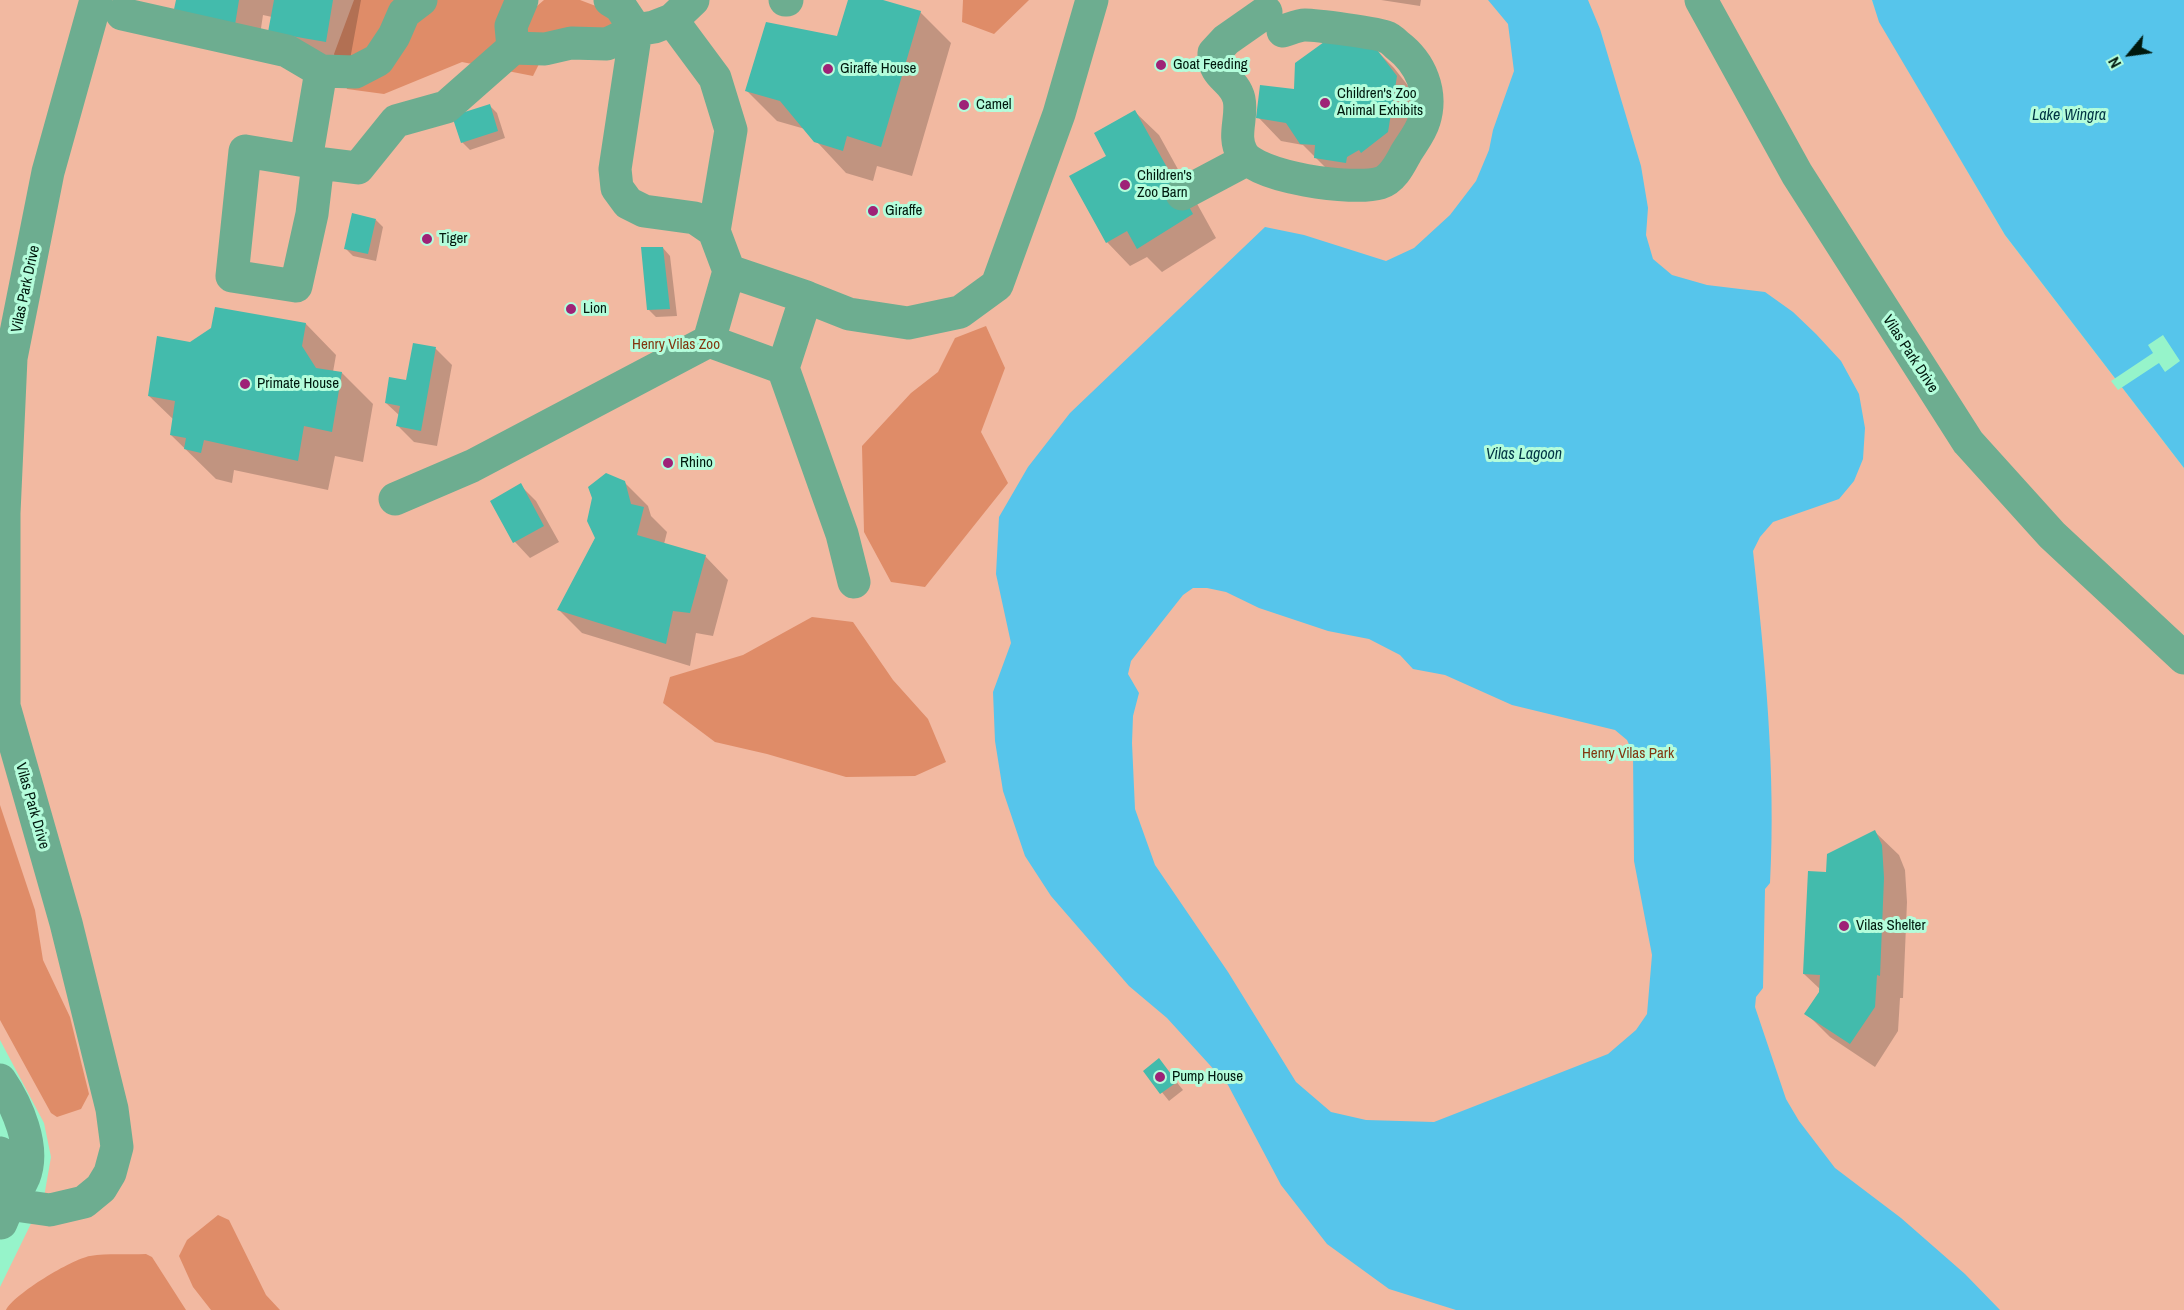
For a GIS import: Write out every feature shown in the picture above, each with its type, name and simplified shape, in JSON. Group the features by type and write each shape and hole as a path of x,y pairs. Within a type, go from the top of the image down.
{"street":[{"path":"513,48 511,26 522,0"},
{"path":"610,0 620,6 636,30 615,169 622,197 636,208 695,218 714,231"},
{"path":"729,271 849,314 908,323 960,312 997,285 1059,114 1092,0"},
{"name":"Vilas Park Drive","path":"1701,0 1797,174 1968,442 2052,535 2184,658"},
{"path":"109,7 287,51 321,71 355,72 378,60 394,36 409,4"},
{"name":"Vilas Park Drive","path":"4,1214 50,1210 84,1202 101,1188 110,1173 117,1147 112,1109 72,944 4,706 4,513 11,358 48,172 109,7"},
{"path":"321,71 312,162 358,168 396,121 446,107 513,48 545,49 571,43 607,44 636,30 654,27 682,10 715,78 731,130 714,231 729,271 709,341 472,466 395,499"},
{"path":"1279,23 1386,37 1401,48 1419,68 1428,94 1424,122 1393,175 1380,183 1336,183 1294,178 1259,169 1246,160 1240,150 1237,130 1241,112 1238,96 1217,71 1214,53 1226,40 1279,23"},
{"path":"1182,194 1246,160"},
{"path":"806,297 783,368 842,534 855,582"},
{"path":"709,341 783,368"},
{"path":"0,1080 15,1108 25,1136 27,1163 23,1179 4,1214"},
{"path":"0,1153 7,1177 4,1214"}],"green space":[{"name":"Henry Vilas Park","path":"0,0 1872,0 1880,22 2005,235 2184,468 2184,1310 0,1310 0,1287 44,1197 51,1157 44,1123 0,1040"}],"shaded area":[{"path":"354,0 527,0 537,6 544,0 580,0 622,16 626,24 542,58 533,76 462,62 384,94 347,89 334,54"},
{"path":"963,0 1029,0 994,34 962,22"},
{"path":"986,326 1005,368 981,432 1008,483 925,587 891,582 864,532 862,446 911,393 938,372 955,338"},
{"path":"812,617 853,622 893,680 928,719 946,762 915,776 846,777 767,754 715,742 663,703 670,677 743,655"},
{"path":"0,805 35,910 43,960 70,1017 89,1094 81,1109 57,1117 51,1113 0,1020"},
{"path":"218,1215 229,1220 266,1295 280,1310 211,1310 193,1287 179,1256 187,1240"},
{"path":"146,1254 152,1257 186,1310 6,1310 20,1295 70,1263 90,1256"}],"water":[{"name":"Vilas Lagoon","path":"1488,0 1588,0 1600,29 1641,166 1648,208 1646,235 1653,259 1672,275 1707,285 1765,292 1793,312 1841,361 1859,394 1865,428 1863,459 1854,481 1839,499 1773,522 1760,537 1753,551 1765,676 1772,800 1770,883 1765,889 1763,988 1756,997 1755,1007 1786,1099 1799,1121 1835,1168 1901,1218 1965,1274 2000,1310 1456,1310 1389,1289 1327,1244 1281,1185 1228,1085 1167,1018 1129,986 1051,896 1025,856 1003,791 995,741 993,692 1011,643 996,574 999,517 1028,467 1070,413 1265,227 1304,235 1386,261 1414,248 1450,215 1476,181 1489,150 1493,130 1514,71 1508,24","holes":["1193,588 1226,592 1259,608 1328,631 1369,639 1400,655 1413,669 1445,675 1512,705 1615,730 1627,740 1633,753 1634,861 1652,955 1647,1014 1636,1030 1608,1054 1434,1122 1366,1120 1331,1112 1296,1082 1228,972 1155,865 1135,809 1132,743 1133,716 1139,693 1128,674 1131,661 1183,595"]},
{"name":"Lake Wingra","path":"1872,0 2184,0 2184,468 2005,235 1879,22"}],"pier":[{"path":"2163,335 2180,361 2165,372 2159,363 2118,390 2111,381 2153,353 2148,345"}],"building":[{"path":"176,0 239,0 235,25 173,14"},
{"path":"274,0 333,0 326,42 268,32"},
{"name":"Giraffe House","path":"848,0 883,0 921,11 881,147 847,136 843,151 814,142 780,101 745,91 766,22 837,36"},
{"name":"Children's Zoo Animal Exhibits","path":"1331,37 1371,42 1397,76 1388,132 1361,153 1359,150 1347,157 1346,163 1314,158 1315,145 1300,144 1286,123 1256,118 1260,85 1294,89 1295,63"},
{"path":"490,104 498,131 461,143 452,116"},
{"name":"Children's Zoo Barn","path":"1135,110 1193,214 1137,249 1127,231 1106,243 1069,176 1106,156 1094,133"},
{"path":"352,213 376,219 368,254 344,249"},
{"path":"641,247 663,247 670,309 647,310"},
{"name":"Primate House","path":"215,307 306,323 302,346 316,368 342,372 332,432 304,426 298,461 204,440 201,453 184,449 186,438 170,435 175,401 148,396 157,336 190,342 211,328"},
{"path":"413,343 436,347 421,431 396,426 400,406 385,403 389,377 406,380"},
{"path":"606,473 625,481 631,504 644,507 637,535 706,555 690,613 673,611 666,644 557,610 595,538 587,521 592,498 588,487"},
{"path":"521,483 544,526 513,543 490,501"},
{"name":"Vilas Shelter","path":"1875,830 1882,845 1884,878 1880,976 1877,975 1875,1007 1850,1044 1804,1014 1819,992 1820,975 1803,974 1808,871 1826,872 1827,854"},
{"name":"Pump House","path":"1159,1058 1177,1082 1160,1094 1143,1071"}],"place":[{"name":"Goat Feeding","path":"1161,65"},
{"name":"Giraffe House","path":"828,69"},
{"name":"Children's Zoo Animal Exhibits","path":"1325,103"},
{"name":"Camel","path":"964,105"},
{"name":"Children's Zoo Barn","path":"1125,185"},
{"name":"Giraffe","path":"873,211"},
{"name":"Tiger","path":"427,239"},
{"name":"Lion","path":"571,309"},
{"name":"Primate House","path":"245,384"},
{"name":"Rhino","path":"668,463"},
{"name":"Vilas Shelter","path":"1844,926"},
{"name":"Pump House","path":"1160,1077"}],"park label":[{"name":"Henry Vilas Zoo","path":"676,345"}]}
